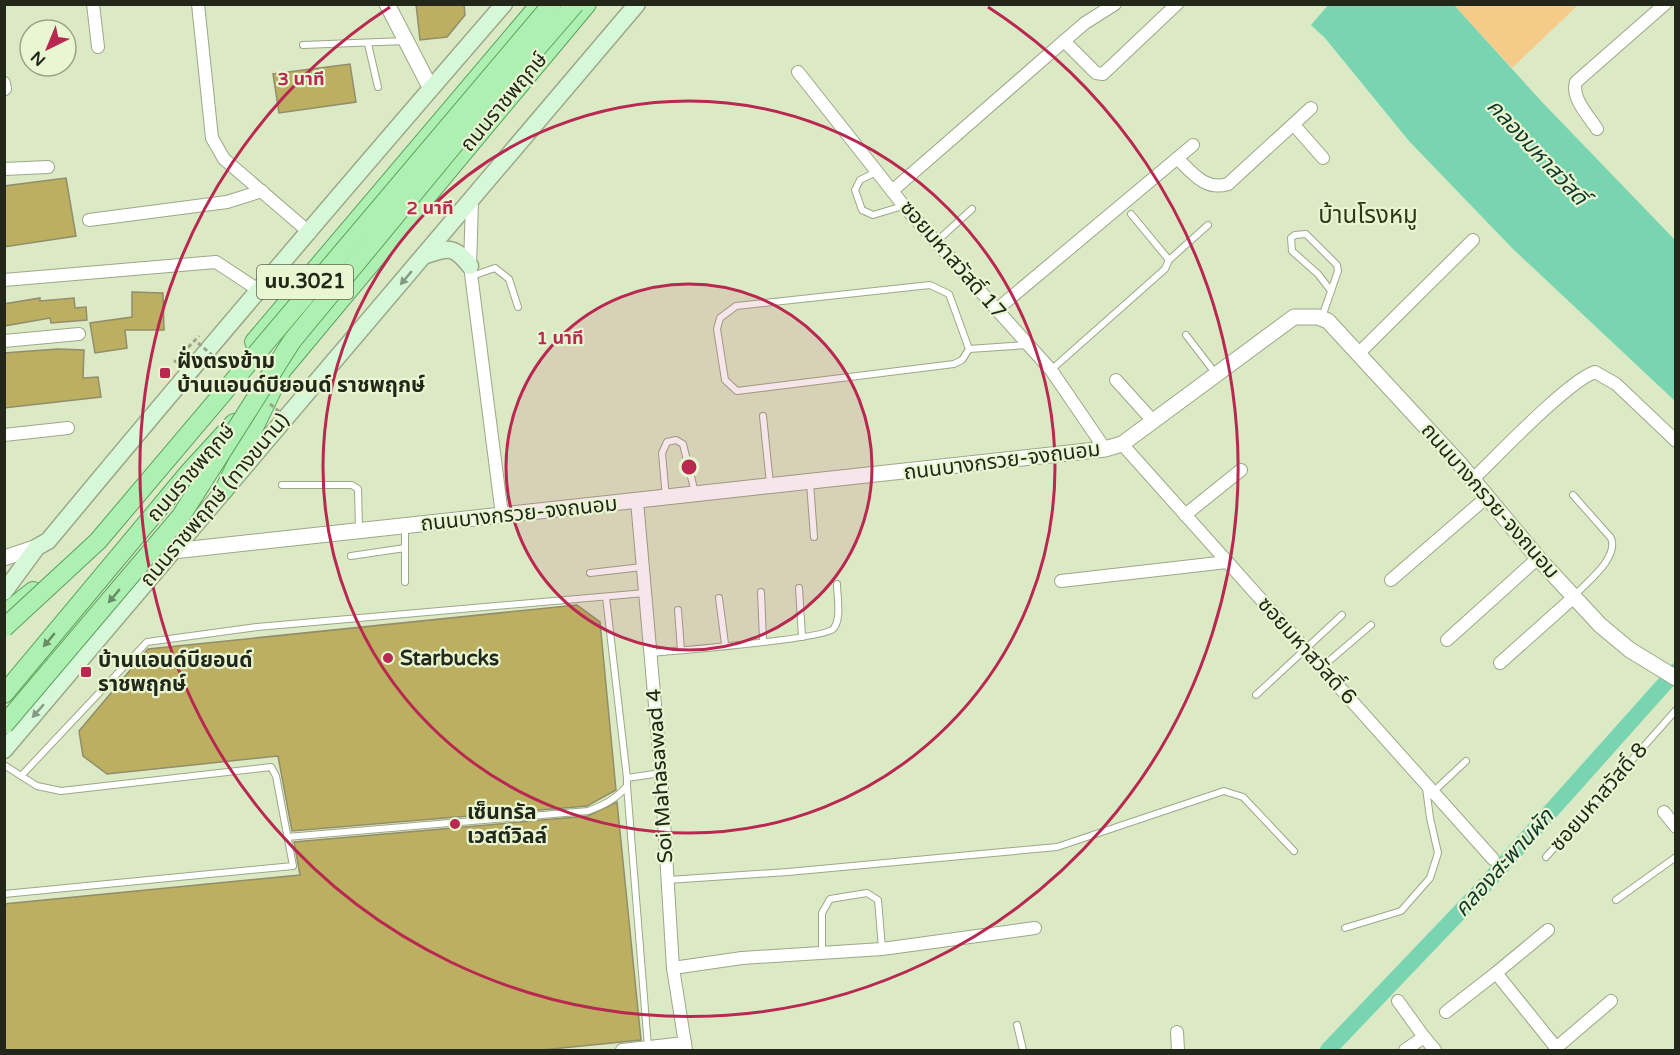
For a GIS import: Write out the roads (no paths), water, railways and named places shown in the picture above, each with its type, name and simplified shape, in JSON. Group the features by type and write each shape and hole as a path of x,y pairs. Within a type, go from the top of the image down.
{"main road":[{"path":"4,592 37,548 48,541 257,289 310,233 504,4"},
{"name":"ถนนราชพฤกษ์","path":"4,640 540,4"},
{"path":"4,628 98,542 552,4"},
{"path":"4,724 181,516 292,341 454,144 575,4"},
{"name":"ถนนราชพฤกษ์","path":"4,694 190,471 280,374 587,4"},
{"name":"ถนนราชพฤกษ์ (ทางขนาน)","path":"4,750 472,202 637,4"},
{"path":"426,255 446,248 460,253 471,271"},
{"path":"224,490 280,374"},
{"path":"4,614 71,560"}],"street":[{"path":"93,4 98,47"},
{"path":"198,4 212,138 224,159 310,233"},
{"path":"387,4 431,88"},
{"path":"892,191 1085,23 1115,4"},
{"path":"1064,41 1096,73 1103,74 1177,4"},
{"path":"1597,129 1577,98 1574,90 1576,82 1665,4"},
{"name":"ซอยมหาสวัสดิ์ 17","path":"798,72 904,206 1051,370 1105,449"},
{"path":"4,83 5,89"},
{"path":"1178,159 1208,185 1217,188 1228,184 1244,173 1311,108"},
{"path":"1294,125 1323,158"},
{"path":"996,310 1193,145"},
{"path":"4,170 48,166"},
{"path":"89,220 227,202 262,191"},
{"path":"472,202 471,271 502,514"},
{"path":"1358,354 1473,240"},
{"path":"4,280 216,262 257,289"},
{"name":"ถนนบางกรวย-จงถนอม","path":"173,551 405,527 502,514 770,488 1105,449 1122,444 1294,317 1304,315 1322,319 1358,354 1600,625 1643,659 1676,678"},
{"path":"4,341 79,334"},
{"path":"1472,480 1566,392 1586,375 1595,372 1616,384 1676,441"},
{"path":"1116,380 1153,421"},
{"path":"4,435 68,428"},
{"name":"ซอยมหาสวัสดิ์ 6","path":"1122,444 1493,859"},
{"path":"1185,514 1241,470"},
{"path":"1391,580 1487,497"},
{"name":"Soi Mahasawad 4","path":"637,501 661,773 673,968 686,1047"},
{"path":"4,558 37,548"},
{"path":"1447,640 1538,558"},
{"path":"1061,581 1227,562"},
{"path":"1500,663 1574,597"},
{"path":"1664,812 1676,827"},
{"path":"673,968 742,958 822,955 882,949 1035,928"},
{"path":"1446,1012 1548,930"},
{"path":"1497,973 1557,1049 1611,1001"},
{"path":"1398,1001 1435,1050"},
{"path":"1177,1032 1178,1050"},
{"path":"1405,1050 1424,1037"},
{"path":"622,1050 686,1047"}],"lane":[{"path":"303,45 368,44 405,40"},
{"path":"368,44 378,87"},
{"path":"877,171 856,185 855,190 862,210 873,214 904,206"},
{"path":"936,242 972,209"},
{"path":"1131,214 1169,260"},
{"path":"1051,370 1160,276 1169,260 1208,225"},
{"path":"1322,319 1338,271 1332,257 1306,234 1295,235 1290,245 1292,251 1318,274 1331,291"},
{"path":"471,271 495,268 509,279 518,307"},
{"path":"930,285 949,294 969,349 962,360 954,364 737,391 725,380 717,329 720,318 736,306 930,285"},
{"path":"1186,335 1216,375"},
{"path":"969,349 1028,345"},
{"path":"763,416 770,488"},
{"path":"666,498 662,453 667,442 676,441 683,444 687,452 695,496"},
{"path":"810,483 814,537"},
{"path":"282,485 352,485 358,489 360,498 359,532"},
{"path":"1573,495 1611,538 1614,545 1611,555 1574,597"},
{"path":"405,527 405,582"},
{"path":"351,556 405,548"},
{"path":"590,573 643,567"},
{"path":"651,653 830,632 835,627 837,584"},
{"path":"800,588 802,637"},
{"path":"761,592 763,640"},
{"path":"21,776 147,642 257,627 645,593"},
{"path":"606,597 627,778 648,1047"},
{"path":"719,598 725,644"},
{"path":"678,610 681,650"},
{"path":"1256,695 1342,615"},
{"path":"1322,667 1371,625"},
{"name":"ซอยมหาสวัสดิ์ 8","path":"1546,857 1676,710"},
{"path":"1345,928 1401,911 1430,878 1438,853 1430,818 1430,788 1466,761"},
{"path":"4,765 37,786 61,791 271,767 276,776 292,866 4,894"},
{"path":"627,778 661,773"},
{"path":"287,837 588,811 609,803 627,786"},
{"path":"668,880 788,872 1057,847 1224,791 1243,797 1294,851"},
{"path":"1616,900 1676,857"},
{"path":"822,955 822,913 826,904 830,899 867,894 878,900 882,949"},
{"path":"1017,1025 1023,1050"}],"water":[{"name":"คลองมหาสวัสดิ์","path":"1329,4 1454,5 1542,102 1675,240 1675,401 1513,249 1409,141 1325,38 1311,25"}],"waterway":[{"name":"คลองสะพานผัก","path":"1328,1050 1476,895 1676,671"}],"place":[{"name":"ฝั่งตรงข้าม บ้านแอนด์บียอนด์ ราชพฤกษ์","path":"165,373"},
{"name":"Starbucks","path":"388,658"},
{"name":"บ้านแอนด์บียอนด์ ราชพฤกษ์","path":"86,672"},
{"name":"เซ็นทรัล เวสต์วิลล์","path":"455,824"}],"district":[{"name":"บ้านโรงหมู","path":"1368,215"}]}
